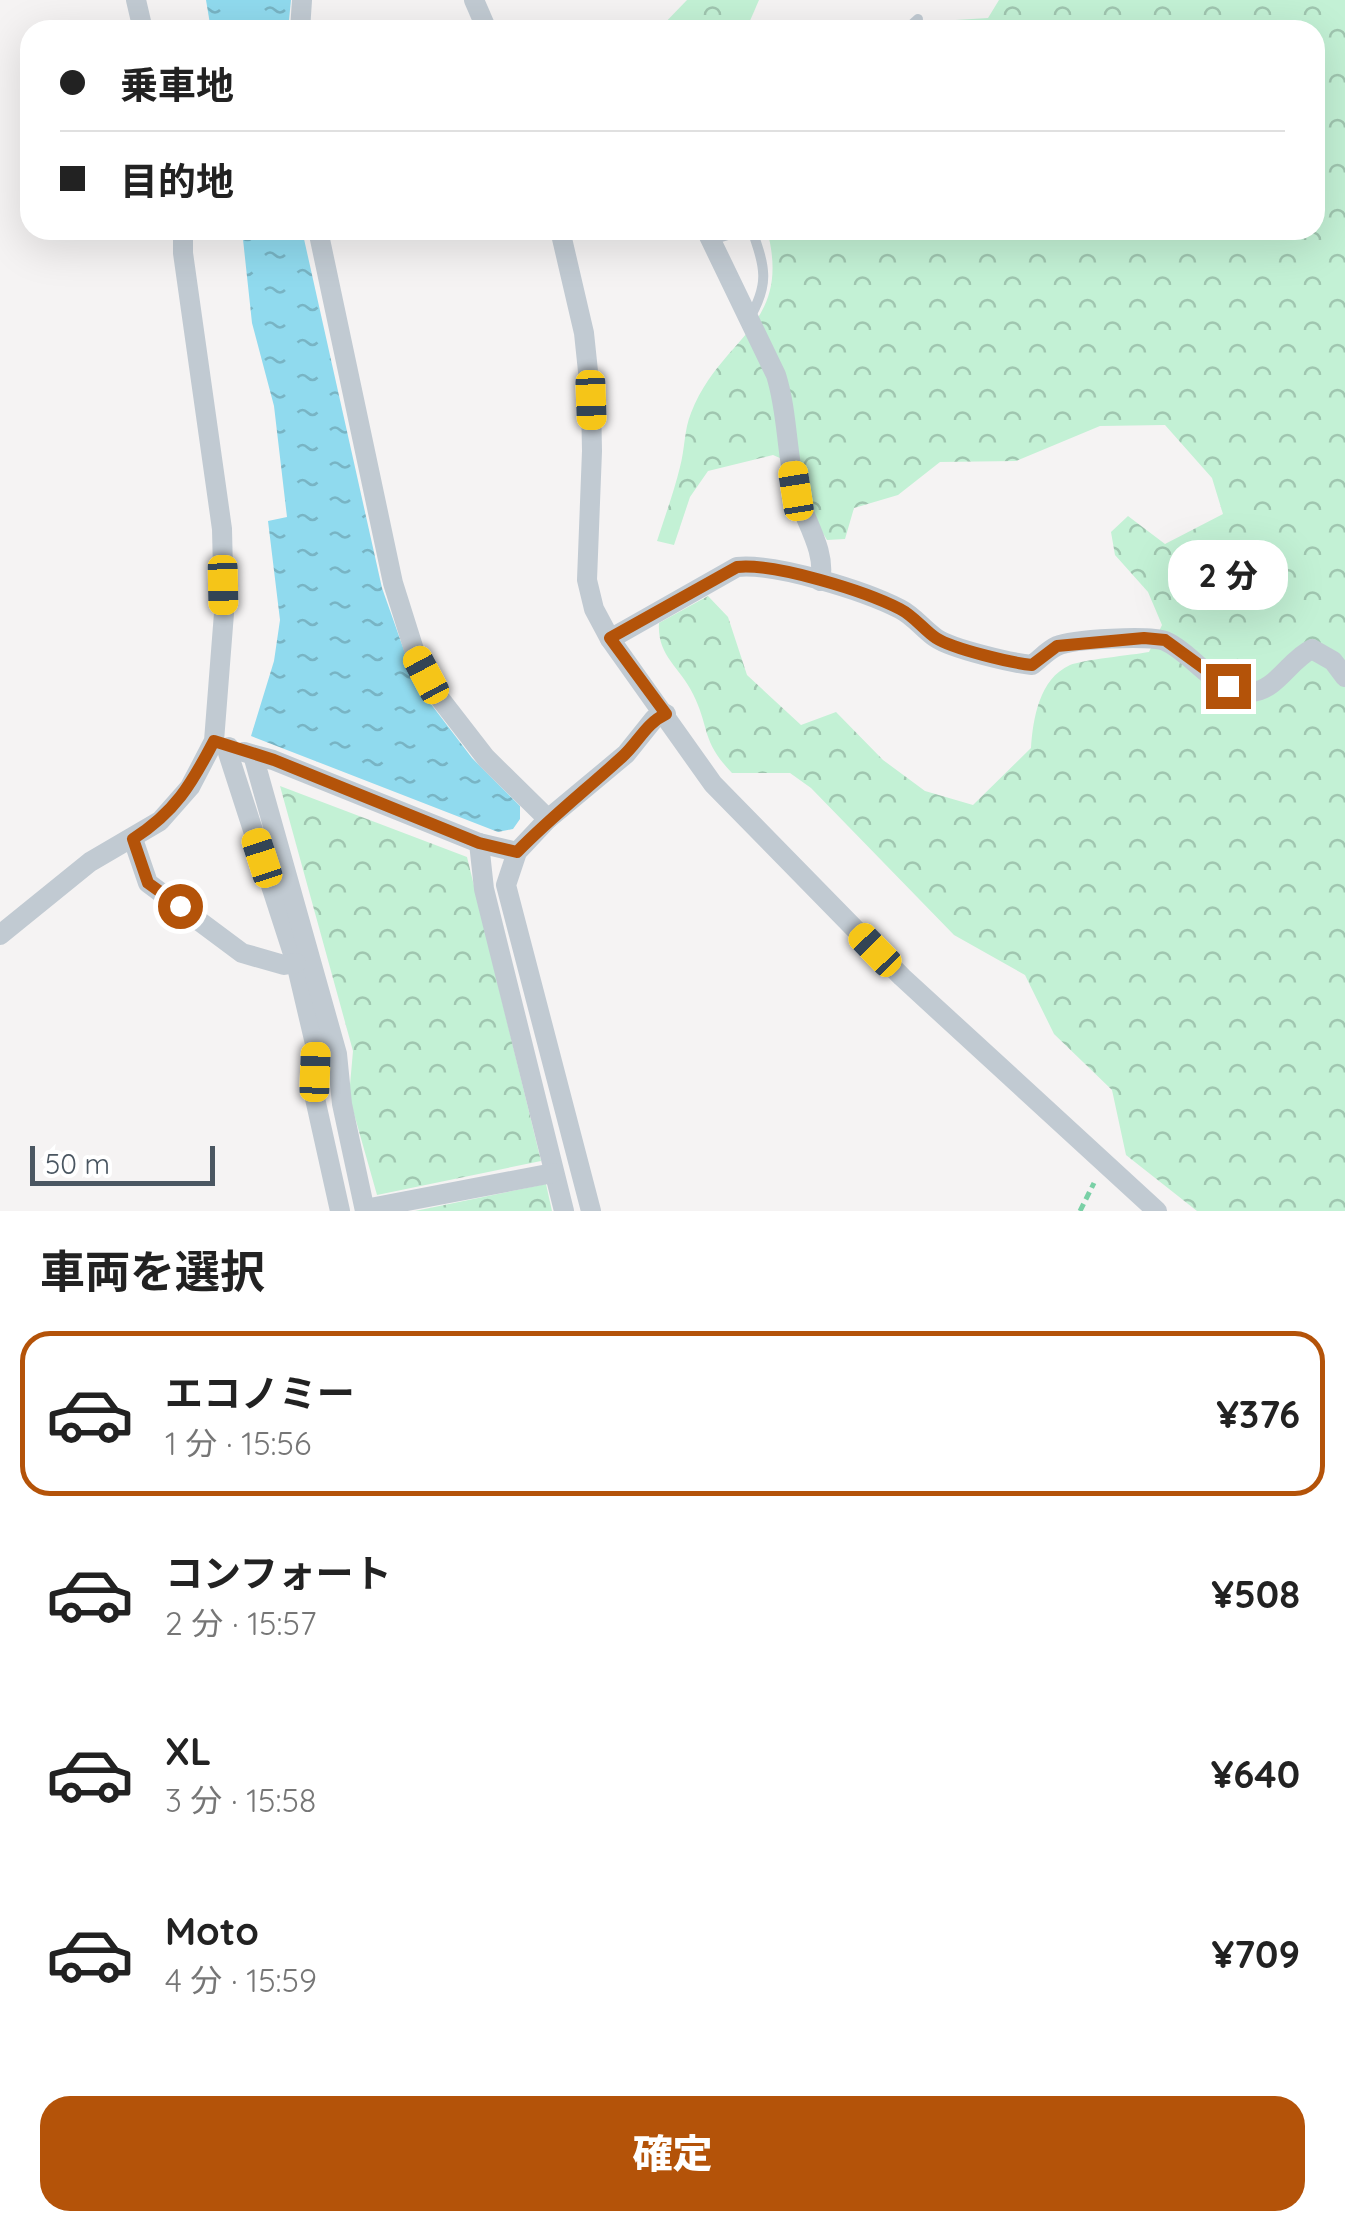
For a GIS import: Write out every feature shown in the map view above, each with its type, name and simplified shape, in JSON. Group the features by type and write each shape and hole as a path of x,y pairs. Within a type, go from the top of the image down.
{"street":[{"path":"183,240 222,528 222,744 296,963 316,1048 314,1094 340,1211"},
{"path":"320,240 394,583 415,654 438,696 474,742 548,820"},
{"path":"562,240 584,333 591,400 586,580 594,610 610,638 714,784 902,977 1157,1211"},
{"path":"711,240 783,396 796,491 819,552 820,581"},
{"path":"610,638 737,567 756,565 820,581 902,610 939,640 1015,664 1032,665 1057,646 1144,638 1165,640 1228,686 1245,693 1266,690 1296,656 1312,649 1332,661 1345,677"},
{"path":"591,1211 506,885 517,852 548,820 626,754 654,720 666,714"},
{"path":"222,744 479,843 517,852"},
{"path":"0,935 90,862 160,822 222,744"},
{"path":"254,754 338,1054 342,1104 365,1210 553,1173"},
{"path":"133,839 148,883 242,953 284,966 296,963"},
{"path":"479,843 484,889 564,1211"}],"lane":[{"path":"748,320 762,296 764,272 752,240"}],"path":[{"path":"1080,1211 1104,1162"}],"green space":[{"path":"687,0 759,0 750,20 668,20"},
{"path":"999,0 1345,0 1345,1211 1197,1211 1126,1155 1112,1090 1054,1034 1025,975 954,935 811,788 790,773 732,773 715,752 693,694 670,660 659,634 659,623 708,596 728,617 747,675 801,725 836,712 883,760 925,791 973,805 1031,748 1040,701 1060,671 1076,663 1149,652 1162,625 1148,592 1115,555 1111,532 1128,516 1165,544 1223,514 1212,478 1165,425 1100,426 1016,461 940,462 898,495 854,508 845,539 827,540 812,515 803,468 773,455 708,471 690,497 674,545 657,541 678,476 691,413 704,387 750,329 770,289 769,240 1325,240 1325,20 955,20 988,18"},
{"path":"280,786 467,857 541,1161 377,1195 349,1096 353,1051"},
{"path":"546,1184 552,1211 415,1211"}],"water":[{"path":"206,0 291,0 289,20 209,20"},
{"path":"243,240 304,240 382,588 405,653 421,691 472,758 520,806 520,819 513,829 498,832 251,736 274,661 280,620 268,521 287,517 274,406 252,323"}],"route":[{"path":"180,906 148,883 133,839 160,822 190,788 214,741 274,760 479,843 517,852 548,820 626,754 654,720 666,714 610,638 737,567 756,565 868,597 902,610 939,640 1015,664 1032,665 1057,646 1074,642 1165,640 1228,686"}]}
